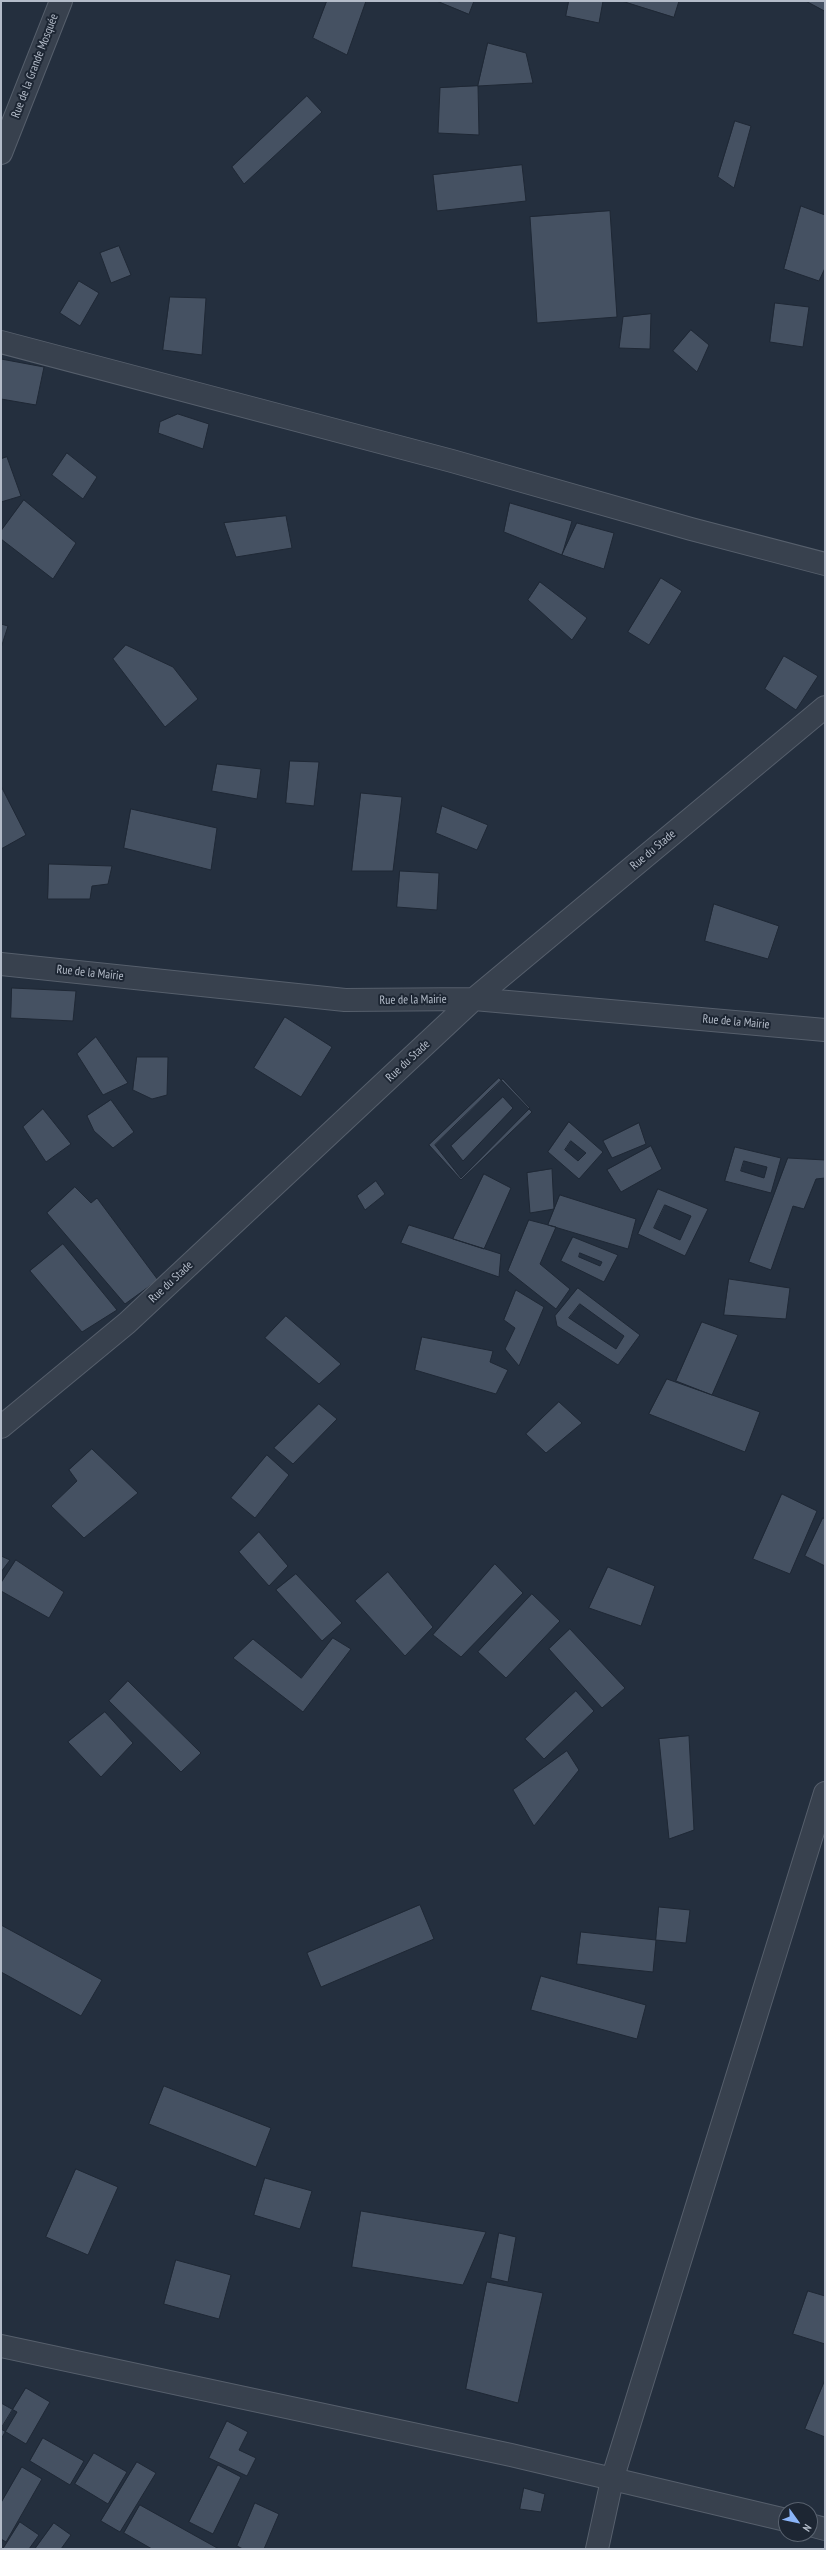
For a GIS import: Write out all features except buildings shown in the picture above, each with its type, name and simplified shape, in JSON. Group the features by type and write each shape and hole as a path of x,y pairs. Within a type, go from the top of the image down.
{"street":[{"name":"Rue de la Grande Mosquée","path":"1,154 61,1"},
{"path":"1,342 452,461 691,529 825,564"},
{"name":"Rue du Stade","path":"1,1427 128,1323 474,999 825,707"},
{"name":"Rue de la Mairie","path":"1,964 345,1000 474,999 825,1030"},
{"path":"597,2549 612,2480 825,1793"},
{"path":"1,2346 511,2454 612,2480 778,2518"}]}
